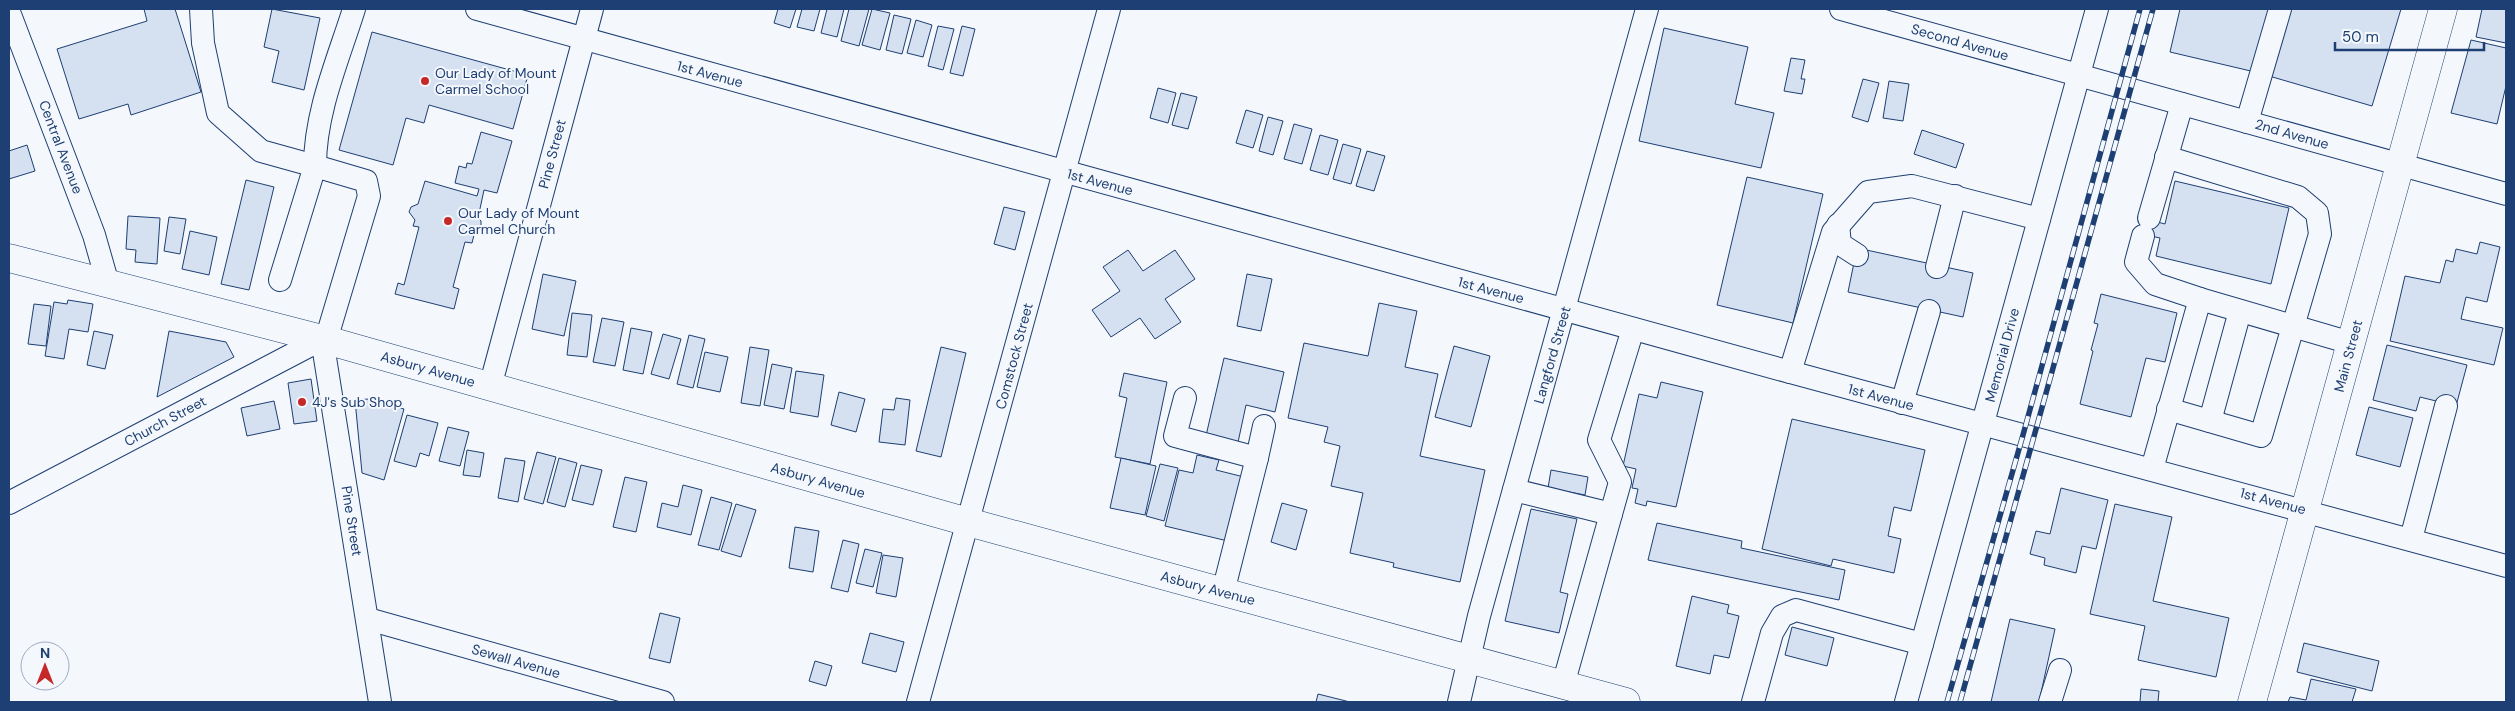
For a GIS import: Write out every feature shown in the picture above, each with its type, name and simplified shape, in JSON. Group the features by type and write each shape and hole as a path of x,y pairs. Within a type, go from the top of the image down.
{"main road":[{"name":"Main Street","path":"2252,702 2443,9"},
{"name":"Asbury Avenue","path":"9,258 324,340 968,522 1626,702"}],"street":[{"path":"201,9 203,43 218,113 261,151 366,181 369,196 324,340"},
{"path":"280,280 315,166 315,143 320,116 354,9"},
{"name":"1st Avenue","path":"477,9 1982,425 2152,468 2506,566"},
{"name":"Pine Street","path":"490,387 592,9"},
{"name":"Comstock Street","path":"918,702 1109,9"},
{"name":"Langford Street","path":"1459,702 1514,490 1647,9"},
{"name":"Second Avenue","path":"1841,9 2079,75"},
{"name":"Memorial Drive","path":"1906,702 2097,9"},
{"path":"2247,122 2280,9"},
{"name":"Central Avenue","path":"9,12 94,235 108,284"},
{"name":"2nd Avenue","path":"2079,75 2506,194"},
{"path":"2182,104 2136,262 2155,284 2351,343"},
{"path":"2166,157 2298,197 2317,213 2320,234 2261,436 2168,409"},
{"path":"1790,372 1833,232 1868,192 1912,186 2039,219"},
{"path":"1937,267 1955,196"},
{"path":"1838,225 1840,244 1857,255"},
{"path":"2152,468 2200,299"},
{"path":"1902,403 1929,311"},
{"path":"2210,421 2240,311"},
{"path":"1563,685 1620,482 1599,440 1634,329"},
{"name":"Pine Street","path":"324,340 380,702"},
{"name":"Church Street","path":"9,503 324,340"},
{"path":"1185,398 1175,436 1257,458"},
{"path":"2411,539 2446,406"},
{"path":"1223,592 1264,426"},
{"path":"1514,490 1611,514"},
{"path":"1753,702 1772,633 1782,616 1796,610 1922,644"},
{"name":"Sewall Avenue","path":"368,619 663,702"},
{"path":"2050,702 2060,670"}],"building":[{"path":"144,9 175,9 201,92 131,115 128,104 79,119 57,49 147,21"},
{"path":"272,9 320,18 304,90 272,82 279,51 264,47"},
{"path":"778,9 796,9 790,28 774,23"},
{"path":"802,9 820,9 814,31 797,27"},
{"path":"827,9 844,9 837,37 821,33"},
{"path":"849,9 869,9 859,46 841,41"},
{"path":"872,9 890,13 880,50 862,45"},
{"path":"2180,9 2271,9 2255,72 2170,52"},
{"path":"2289,9 2401,9 2372,106 2269,76"},
{"path":"2482,9 2506,9 2506,43 2476,37"},
{"path":"894,15 911,19 902,54 886,50"},
{"path":"916,20 932,25 923,57 907,53"},
{"path":"938,26 954,29 943,70 928,66"},
{"path":"962,26 975,29 963,76 950,73"},
{"path":"1664,28 1748,47 1735,104 1774,113 1761,168 1639,141"},
{"path":"372,32 528,75 513,129 429,105 424,123 406,118 393,165 339,150"},
{"path":"2471,40 2506,48 2506,86 2497,124 2451,113"},
{"path":"1791,58 1805,60 1801,79 1805,79 1802,94 1784,91"},
{"path":"1863,79 1879,83 1868,122 1852,117"},
{"path":"1889,81 1909,84 1903,121 1883,118"},
{"path":"1158,88 1176,93 1168,123 1150,118"},
{"path":"1181,93 1197,97 1188,129 1172,125"},
{"path":"1246,110 1263,115 1253,148 1236,143"},
{"path":"1268,117 1283,121 1273,155 1259,151"},
{"path":"1294,124 1312,129 1302,164 1284,159"},
{"path":"1922,130 1964,144 1956,168 1914,154"},
{"name":"Our Lady of Mount Carmel Church","path":"481,132 512,141 497,193 484,190 478,218 481,221 481,231 474,235 472,243 465,242 453,287 459,289 454,309 395,294 398,283 404,285 419,227 413,226 415,220 409,212 411,207 418,204 425,181 477,196 479,189 455,183 459,166 466,168 467,163 472,164"},
{"path":"1320,135 1338,140 1328,175 1310,170"},
{"path":"1343,144 1361,149 1351,184 1333,179"},
{"path":"27,145 35,171 9,179 9,151"},
{"path":"1367,151 1385,156 1374,191 1356,186"},
{"path":"1747,177 1823,194 1793,323 1717,305"},
{"path":"246,180 274,187 249,290 221,284"},
{"path":"2175,181 2289,208 2271,284 2156,256 2160,238 2142,234 2146,219 2165,224"},
{"path":"1004,207 1025,212 1015,250 994,244"},
{"path":"128,216 160,218 157,264 135,262 136,250 126,249"},
{"path":"169,217 186,219 180,254 164,251"},
{"path":"190,231 217,237 209,275 182,269"},
{"path":"2480,242 2500,247 2487,302 2466,297 2461,319 2503,328 2494,365 2390,341 2405,276 2440,283 2446,260 2453,262 2456,249 2477,254"},
{"path":"1857,248 1973,273 1963,317 1848,292"},
{"path":"1128,250 1143,271 1175,250 1195,279 1165,299 1181,322 1155,339 1140,318 1111,337 1092,310 1120,291 1103,267"},
{"path":"543,274 576,281 564,336 532,329"},
{"path":"1247,274 1272,279 1261,331 1237,326"},
{"path":"2101,294 2177,313 2165,362 2146,358 2131,417 2080,404 2093,351 2091,350 2098,324 2094,323"},
{"path":"68,300 93,304 88,332 69,329 64,359 45,356 54,302 67,304"},
{"path":"1379,303 1417,311 1405,367 1438,374 1420,456 1485,470 1460,582 1393,567 1394,563 1350,553 1363,493 1331,486 1340,446 1324,442 1328,427 1288,418 1304,343 1368,356"},
{"path":"34,304 51,306 46,346 28,344"},
{"path":"572,313 592,315 587,357 567,355"},
{"path":"602,318 624,322 615,366 593,362"},
{"path":"631,328 652,332 643,374 623,370"},
{"path":"94,331 113,335 105,369 87,365"},
{"path":"169,331 226,342 234,357 157,397"},
{"path":"663,334 681,339 669,379 651,374"},
{"path":"689,335 705,339 693,388 677,384"},
{"path":"2387,345 2467,365 2456,406 2420,397 2416,411 2373,400"},
{"path":"1454,346 1490,356 1471,427 1435,417"},
{"path":"750,347 769,350 760,406 741,403"},
{"path":"941,347 966,353 941,457 916,451"},
{"path":"705,352 728,357 720,392 697,387"},
{"path":"1224,358 1284,372 1275,412 1246,405 1237,447 1205,440"},
{"path":"772,364 792,368 784,409 764,405"},
{"path":"796,371 824,375 818,417 790,412"},
{"path":"1124,373 1167,382 1150,464 1115,457 1127,398 1119,396"},
{"path":"311,379 317,421 294,424 288,383"},
{"path":"1661,382 1703,392 1676,507 1647,501 1646,506 1635,503 1638,489 1632,488 1636,469 1623,466 1639,394 1657,398"},
{"path":"839,392 865,399 856,432 831,425"},
{"path":"896,398 910,400 905,445 879,442 883,409 894,410"},
{"path":"369,399 404,409 384,480 362,473 355,400"},
{"path":"274,401 280,429 247,436 241,408"},
{"path":"2369,407 2413,418 2400,467 2356,455"},
{"path":"407,415 438,423 429,456 420,453 416,467 394,461"},
{"path":"1792,419 1925,450 1911,511 1894,507 1888,536 1901,539 1894,573 1833,559 1831,566 1762,549"},
{"path":"448,427 469,432 460,466 439,461"},
{"path":"467,450 484,453 480,477 463,475"},
{"path":"537,452 556,457 543,504 524,499"},
{"path":"1197,455 1219,460 1216,470 1248,478 1232,542 1165,526 1179,470 1193,473"},
{"path":"505,458 525,461 518,502 498,498"},
{"path":"559,458 577,463 565,507 547,502"},
{"path":"1121,458 1156,466 1145,515 1110,508"},
{"path":"1160,464 1178,468 1164,521 1146,516"},
{"path":"581,465 602,470 593,505 572,500"},
{"path":"1551,470 1588,477 1585,495 1548,488"},
{"path":"625,477 647,482 636,532 613,527"},
{"path":"683,485 702,490 691,535 657,527 662,503 678,507"},
{"path":"2061,488 2108,500 2096,549 2082,546 2076,573 2044,565 2045,558 2030,554 2036,531 2050,534"},
{"path":"711,497 732,503 719,550 698,545"},
{"path":"1282,503 1307,510 1296,550 1271,542"},
{"path":"736,504 756,510 741,557 721,551"},
{"path":"2115,504 2172,517 2153,601 2229,618 2216,677 2138,660 2145,626 2090,614"},
{"path":"1531,509 1577,519 1560,592 1568,594 1559,633 1505,621"},
{"path":"1657,523 1742,541 1741,548 1845,570 1839,600 1648,560"},
{"path":"795,527 819,531 813,572 789,568"},
{"path":"843,540 859,544 848,592 831,588"},
{"path":"865,549 882,553 873,587 856,583"},
{"path":"883,555 903,558 896,597 876,593"},
{"path":"1692,596 1729,605 1727,613 1739,616 1729,658 1714,655 1710,674 1676,666"},
{"path":"660,613 680,618 670,663 649,658"},
{"path":"2010,619 2055,629 2039,702 1991,702"},
{"path":"1792,627 1834,638 1827,666 1785,655"},
{"path":"870,633 904,642 896,672 862,663"},
{"path":"2304,643 2379,661 2372,691 2297,672"},
{"path":"815,661 832,666 826,686 809,681"},
{"path":"2311,679 2356,689 2352,702 2288,702 2290,697 2306,700"},
{"path":"2141,689 2159,691 2158,702 2140,702"},
{"path":"1318,694 1350,702 1316,702"}],"railway":[{"path":"1947,702 2023,435 2140,9"},
{"path":"1960,702 2153,9"}],"place":[{"name":"Our Lady of Mount Carmel School","path":"425,81"},
{"name":"Our Lady of Mount Carmel Church","path":"448,221"},
{"name":"4J's Sub Shop","path":"302,402"}]}
